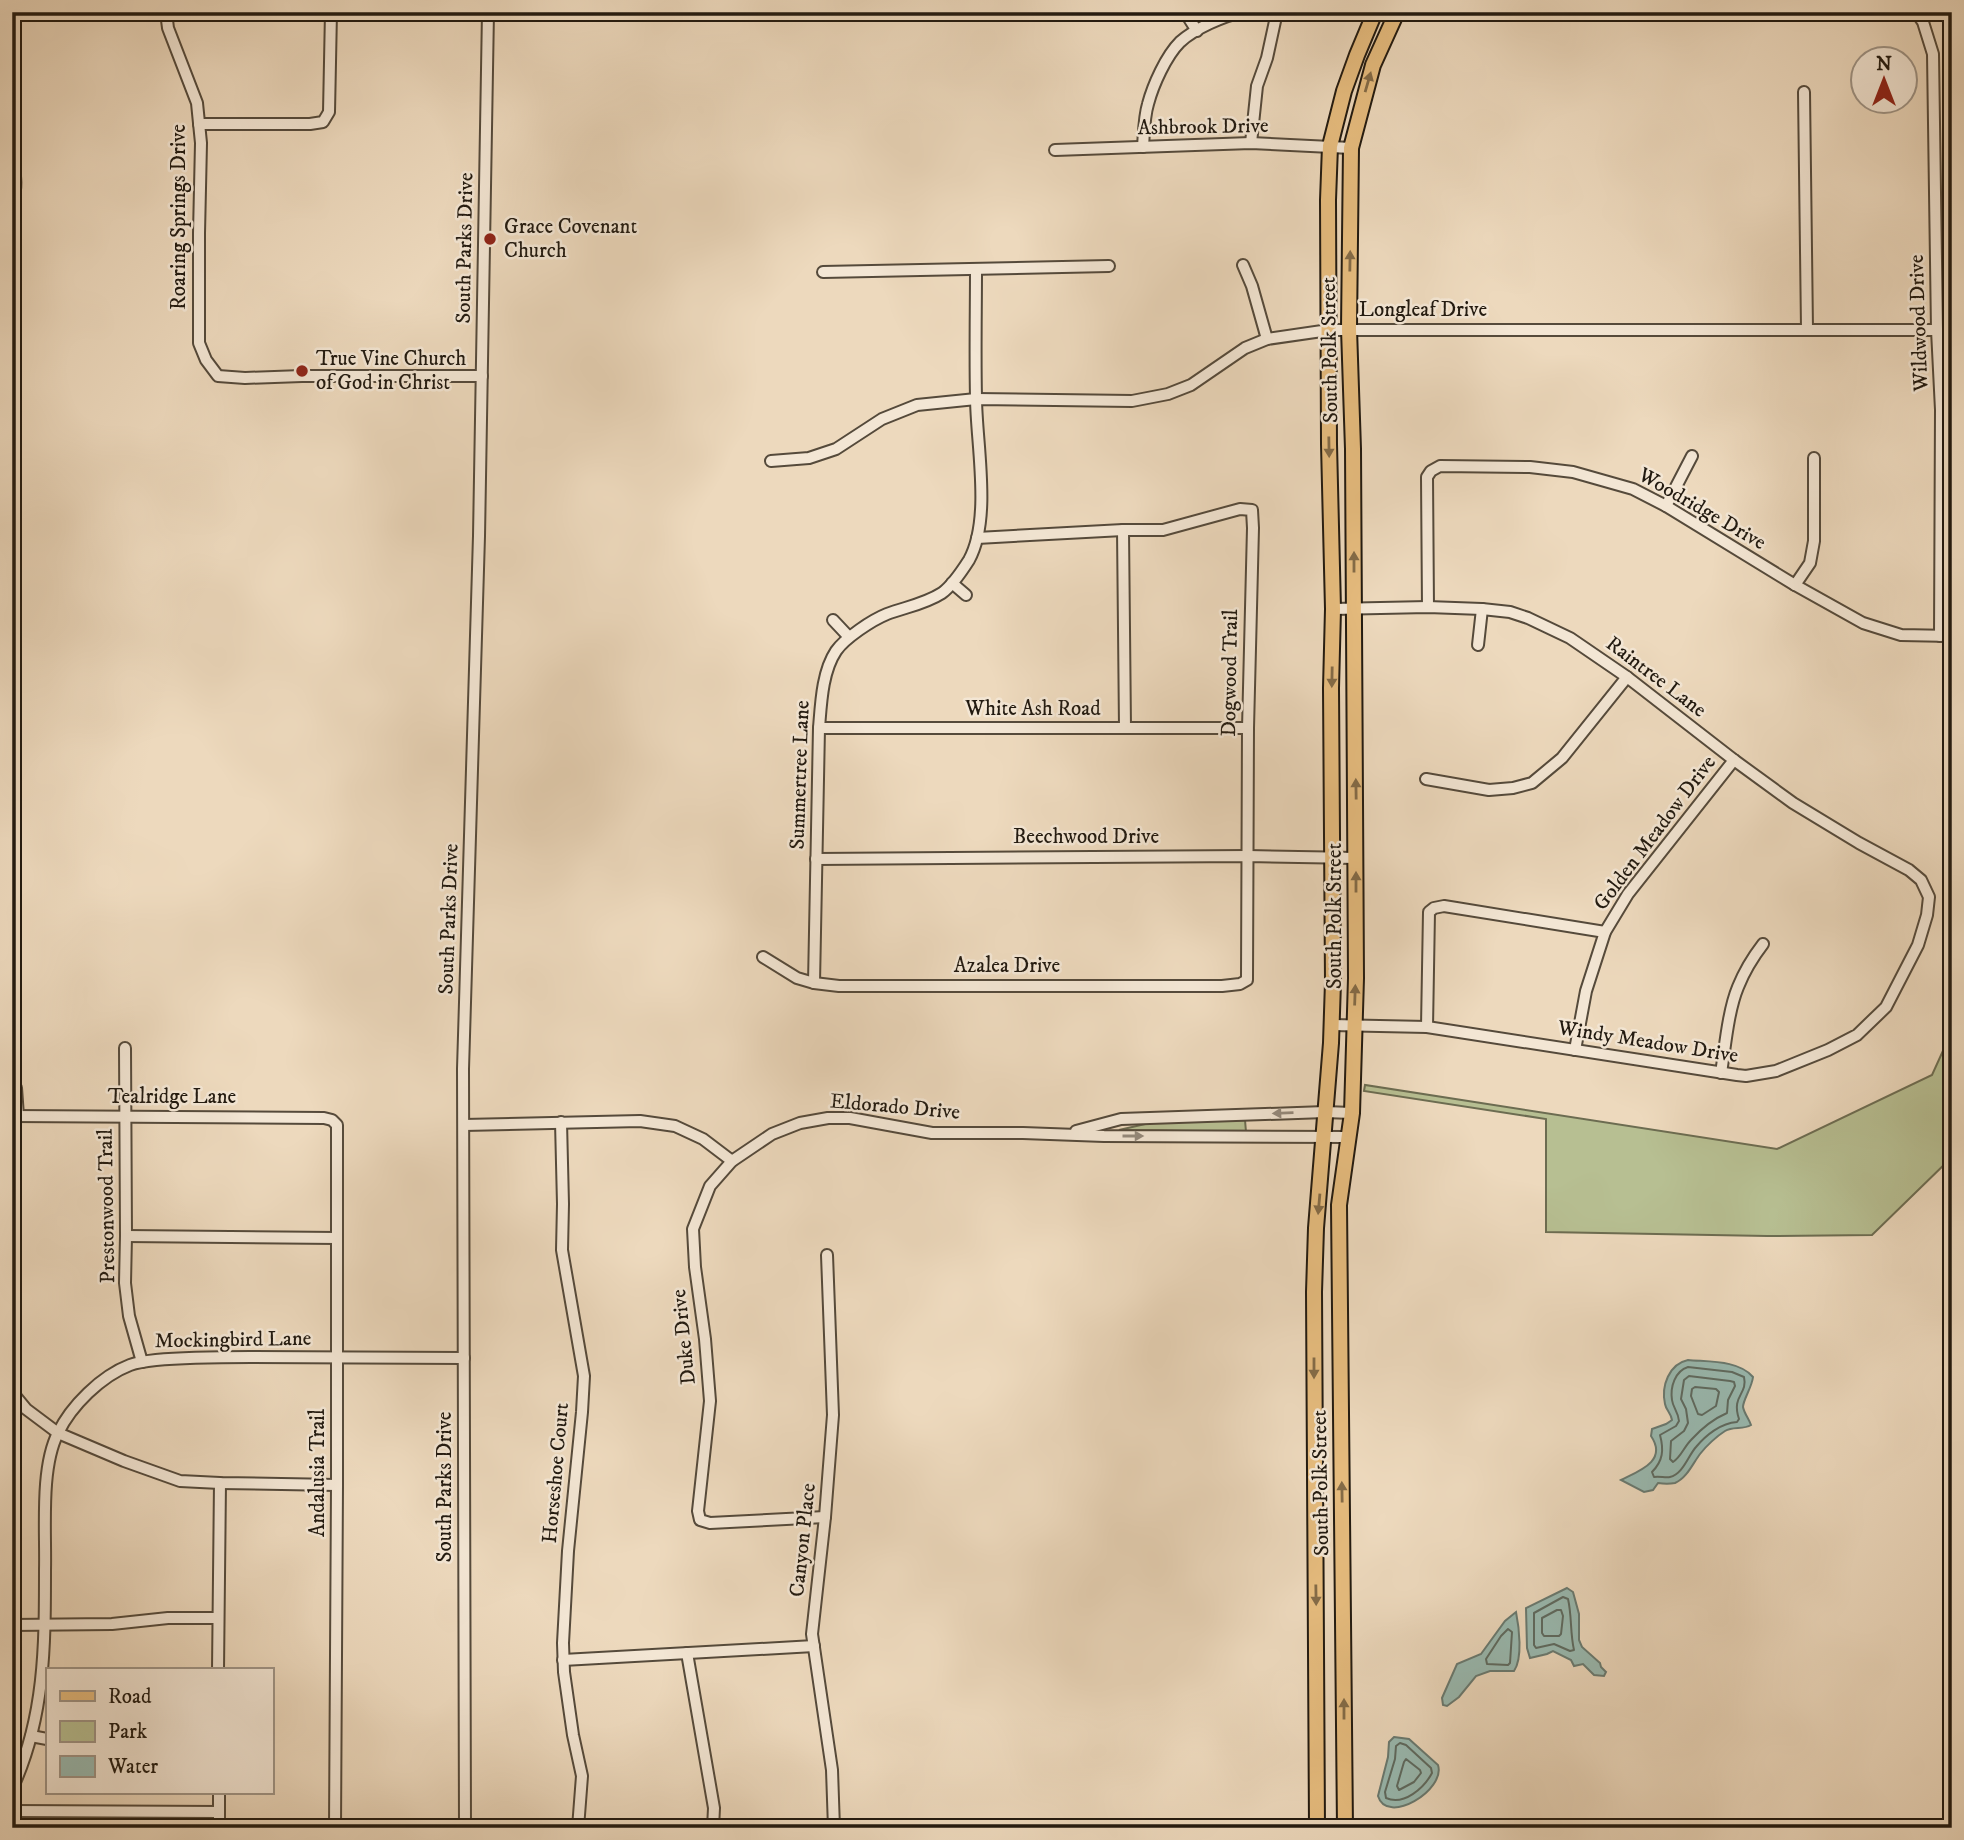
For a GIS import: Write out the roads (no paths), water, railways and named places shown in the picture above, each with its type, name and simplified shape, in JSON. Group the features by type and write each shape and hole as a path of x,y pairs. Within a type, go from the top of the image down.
{"main road":[{"name":"South Polk Street","path":"1317,1828 1314,1292 1316,1228 1334,982 1328,200 1330,146 1344,91 1375,12"},
{"name":"South Polk Street","path":"1345,1828 1339,1205 1352,1113 1356,858 1353,449 1349,329 1351,148 1373,65 1397,12"}],"street":[{"name":"Roaring Springs Drive","path":"166,12 168,28 197,103 201,144 200,343 205,360 218,376 482,376"},
{"path":"199,124 323,122 329,112 331,12"},
{"name":"South Parks Drive","path":"465,1828 463,1069 478,583 488,12"},
{"path":"1185,12 1197,31"},
{"path":"1143,147 1147,105 1160,72 1180,43 1230,14 1243,12"},
{"path":"1251,143 1257,86 1267,58 1277,12"},
{"name":"Wildwood Drive","path":"1916,12 1923,22 1933,54 1937,330 1946,636"},
{"path":"1804,92 1807,329"},
{"name":"Ashbrook Drive","path":"1055,150 1251,143 1351,148"},
{"path":"12,164 15,170 15,194 12,200"},
{"path":"1243,265 1267,339"},
{"path":"823,272 1110,266"},
{"name":"Summertree Lane","path":"814,982 819,728 822,690 835,653 845,640 885,614 916,606 942,592 970,559 977,538 981,471 976,400 976,269"},
{"name":"Longleaf Drive","path":"771,461 808,458 836,449 882,419 917,405 976,400 1132,401 1168,394 1191,384 1245,348 1267,339 1329,330 1937,330"},
{"path":"1666,506 1692,456"},
{"path":"1795,585 1810,563 1814,541 1814,458"},
{"name":"Woodridge Drive","path":"1428,607 1427,477 1431,471 1440,466 1530,467 1573,472 1633,489 1863,622 1900,635 1946,636"},
{"name":"Dogwood Trail","path":"1123,530 1163,530 1240,509 1252,510 1247,971"},
{"path":"977,538 1123,530 1125,728"},
{"path":"952,583 966,595"},
{"name":"Raintree Lane","path":"1333,609 1482,609 1510,612 1528,618 1570,638 1627,677 1793,803 1859,844 1909,870 1921,880"},
{"path":"1478,645 1482,609"},
{"path":"833,620 849,637"},
{"path":"1426,779 1489,790 1532,783 1562,758 1627,677"},
{"name":"White Ash Road","path":"819,728 1248,728"},
{"name":"Golden Meadow Drive","path":"1574,1050 1586,991 1605,932 1628,894 1734,760"},
{"name":"Beechwood Drive","path":"816,859 1248,856 1356,858"},
{"name":"Windy Meadow Drive","path":"1332,1025 1427,1027 1746,1076 1776,1071 1857,1035 1886,1007 1918,945 1927,915 1929,897 1921,880"},
{"path":"1427,1027 1429,912 1434,908 1444,906 1605,932"},
{"path":"1721,1073 1737,989 1763,944"},
{"name":"Azalea Drive","path":"763,957 797,978 839,986 1222,986 1240,984 1247,980 1247,971"},
{"name":"Prestonwood Trail","path":"125,1048 125,1283 129,1316 142,1362"},
{"path":"15,1116 16,1088"},
{"name":"Eldorado Drive","path":"1065,1135 1121,1119 1352,1113"},
{"path":"1255,1114 1255,1136"},
{"name":"Tealridge Lane","path":"15,1116 332,1120"},
{"name":"Eldorado Drive","path":"732,1161 772,1134 800,1123 828,1118 850,1118 932,1133 1348,1137"},
{"name":"Andalusia Trail","path":"332,1120 338,1130 335,1828"},
{"path":"464,1125 640,1121 675,1126 703,1139 732,1161"},
{"name":"Horseshoe Court","path":"561,1122 562,1250 584,1376 568,1551 564,1660 573,1735 583,1776 578,1828"},
{"name":"Duke Drive","path":"732,1161 710,1186 694,1229 695,1267 710,1401 698,1511 700,1520 710,1523 825,1517"},
{"path":"126,1236 337,1238"},
{"name":"Canyon Place","path":"827,1255 833,1415 812,1634 832,1770 834,1828"},
{"name":"Mockingbird Lane","path":"12,1788 19,1775 31,1736 42,1684 46,1486 51,1455 58,1433 80,1401 101,1380 131,1364 218,1357 464,1358"},
{"path":"12,1392 26,1409 58,1433 124,1461 180,1480 337,1485"},
{"path":"218,1668 220,1483"},
{"path":"12,1625 112,1624 168,1618 218,1618"},
{"path":"564,1660 814,1646"},
{"path":"687,1653 714,1808 713,1828"},
{"path":"31,1736 46,1739"},
{"path":"219,1794 219,1828"},
{"path":"12,1811 219,1812"}],"water":[{"path":"1688,1360 1740,1367 1753,1377 1743,1407 1751,1425 1728,1430 1719,1436 1702,1451 1679,1481 1671,1484 1658,1483 1653,1490 1644,1492 1621,1480 1643,1469 1654,1459 1656,1452 1651,1436 1652,1429 1672,1420 1664,1397 1668,1377 1676,1366"},
{"path":"1567,1588 1573,1592 1579,1614 1579,1640 1582,1647 1600,1663 1606,1672 1604,1676 1594,1675 1583,1664 1574,1666 1571,1660 1553,1651 1530,1658 1527,1648 1526,1608"},
{"path":"1516,1612 1519,1651 1514,1671 1490,1671 1476,1676 1459,1697 1447,1706 1443,1705 1442,1698 1457,1664 1481,1654 1505,1621"},
{"path":"1394,1737 1409,1739 1438,1765 1438,1775 1425,1794 1403,1806 1392,1807 1383,1804 1378,1796 1389,1742"}],"place":[{"name":"Grace Covenant Church","path":"490,239"},
{"name":"True Vine Church of God in Christ","path":"302,371"}]}
